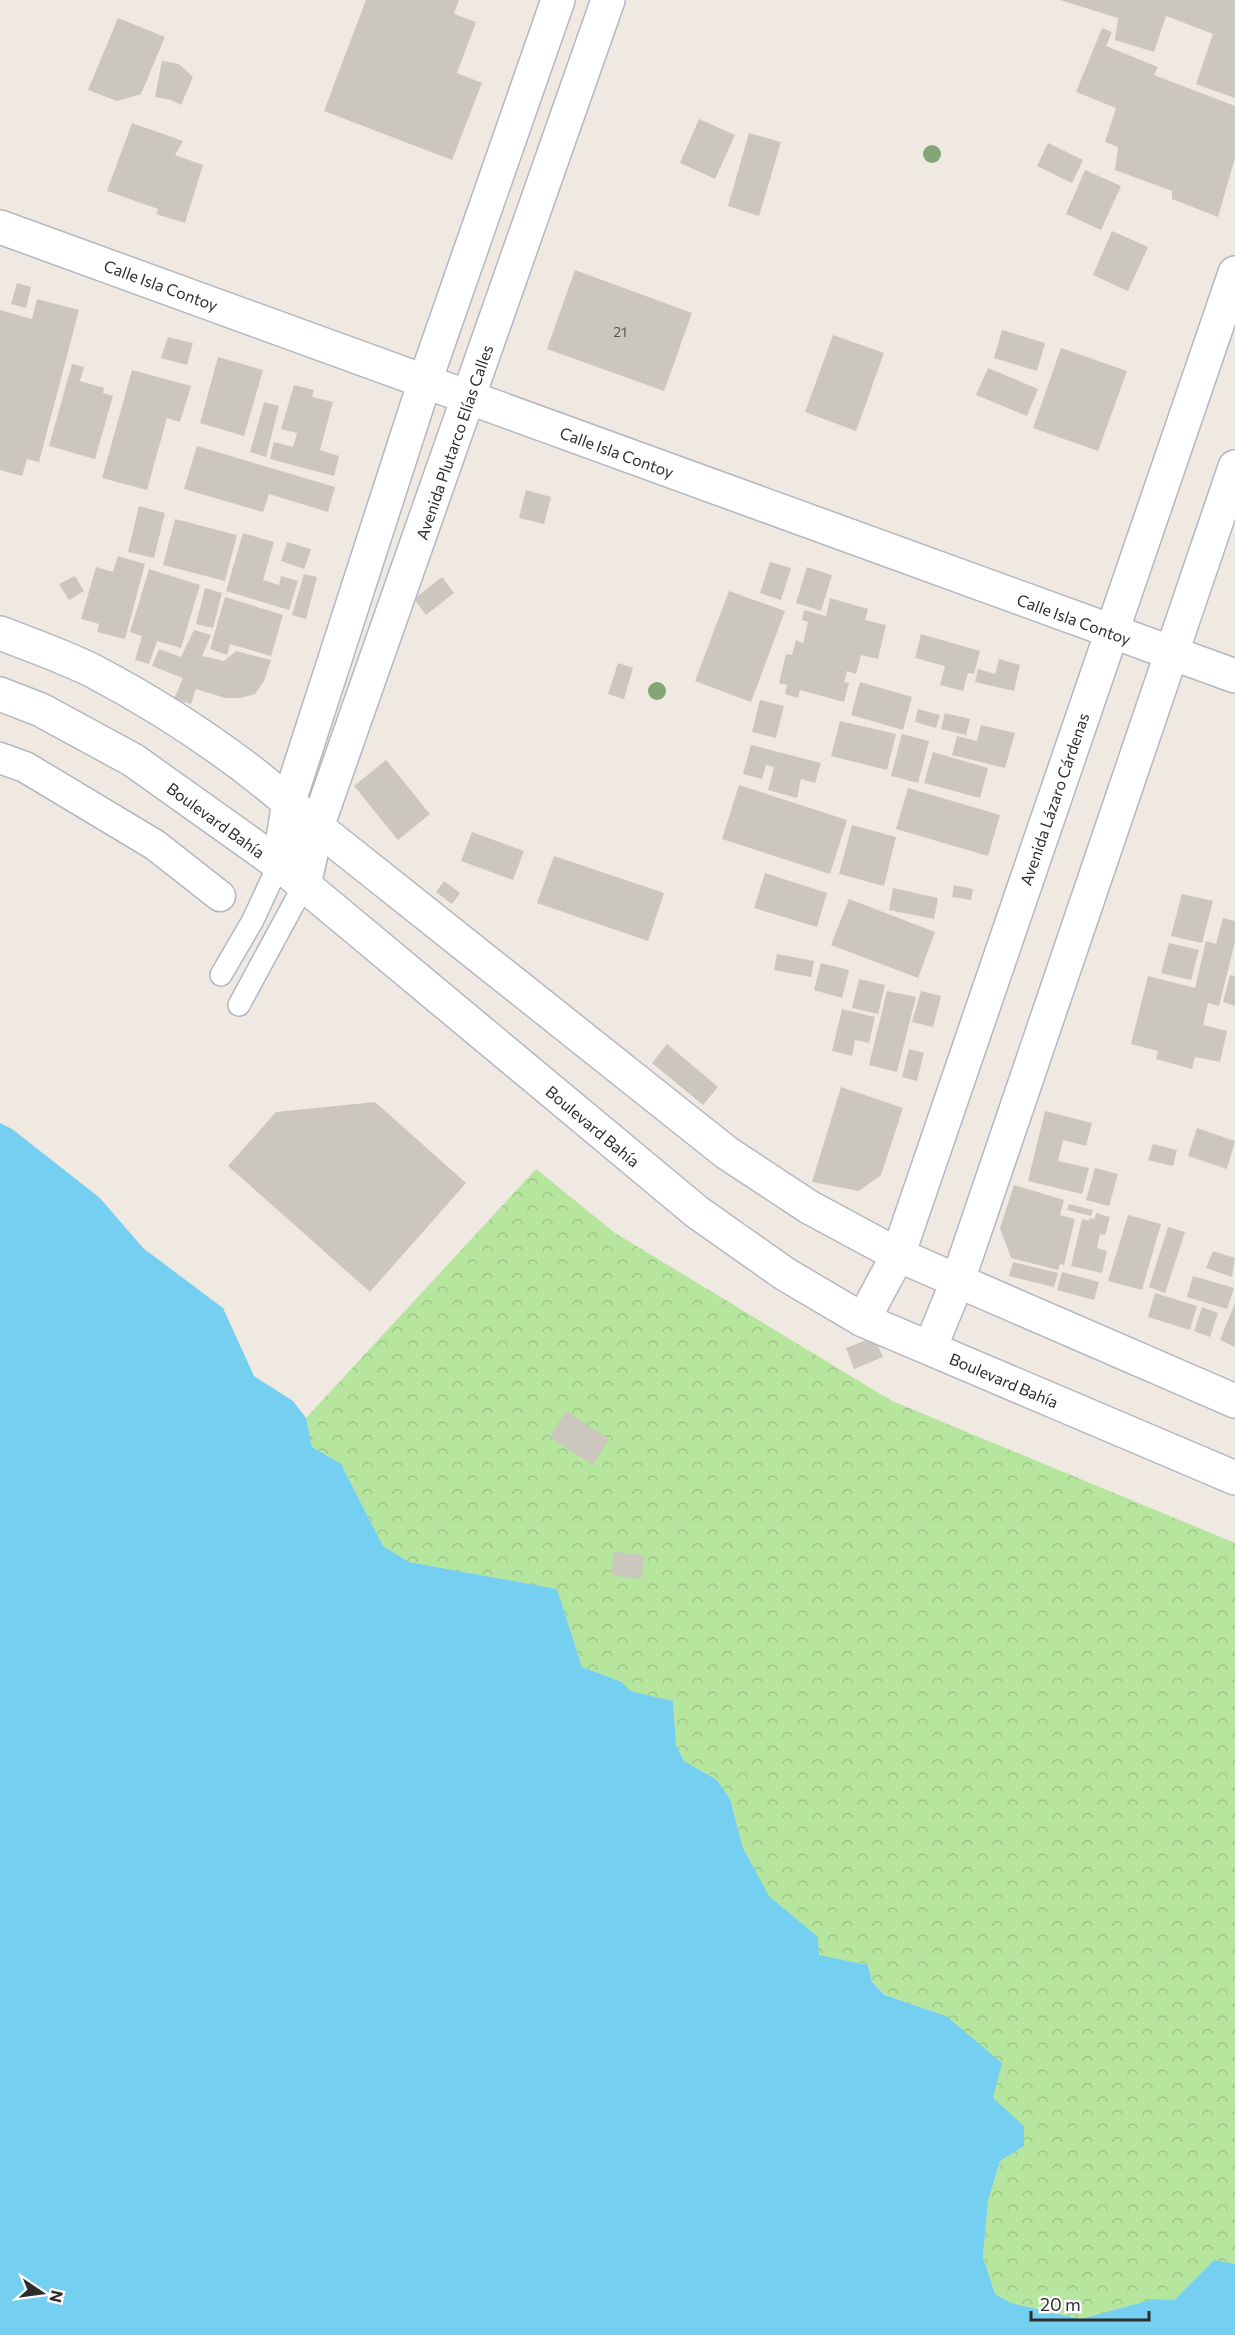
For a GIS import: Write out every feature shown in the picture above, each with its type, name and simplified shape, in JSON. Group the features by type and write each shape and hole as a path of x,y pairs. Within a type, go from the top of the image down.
{"main road":[{"path":"279,864 289,801 425,381 558,0"},
{"name":"Avenida Plutarco Elías Calles","path":"304,885 317,827 470,398 608,0"},
{"name":"Calle Isla Contoy","path":"0,227 1235,676"},
{"name":"Avenida Lázaro Cárdenas","path":"863,1320 898,1255 1235,273"},
{"path":"930,1348 958,1280 1235,467"},
{"path":"0,633 92,671 193,730 289,801 317,827 727,1153 809,1207 898,1255 1235,1401"},
{"name":"Boulevard Bahía","path":"0,694 41,710 133,760 279,864 697,1212 785,1274 863,1320 1235,1478"}],"street":[{"path":"0,758 25,767 155,845 219,896"}],"lane":[{"path":"221,975 253,920 279,864"},
{"path":"239,1005 304,885"}],"green space":[{"path":"536,1169 615,1233 892,1401 1235,1543 1235,2264 1214,2260 1174,2300 1154,2299 1081,2319 1011,2303 995,2294 983,2257 988,2201 1000,2161 1024,2145 1024,2126 993,2099 946,2016 886,1995 872,1982 868,1965 818,1955 818,1937 768,1896 743,1848 730,1799 717,1780 684,1761 676,1745 673,1701 629,1691 622,1682 582,1667 557,1589 409,1562 383,1546 341,1464 312,1447 306,1418"}],"water":[{"path":"0,1123 12,1129 100,1198 143,1248 223,1308 254,1376 293,1401 306,1418 312,1447 341,1464 383,1546 409,1562 557,1589 582,1667 622,1682 630,1691 673,1701 676,1745 684,1761 717,1780 730,1799 743,1848 769,1896 818,1937 819,1955 868,1965 872,1982 885,1995 946,2016 1002,2063 993,2098 1024,2126 1024,2146 1000,2161 988,2201 983,2257 995,2294 1011,2303 1081,2319 1154,2299 1174,2300 1214,2260 1235,2264 1235,2335 0,2335"}],"building":[{"path":"366,0 459,0 454,14 476,22 457,73 482,83 452,160 324,111"},
{"path":"1060,0 1235,0 1235,98 1196,84 1213,34 1166,16 1154,52 1115,40 1118,18"},
{"path":"118,18 165,37 141,94 117,101 88,90"},
{"path":"1102,28 1112,32 1106,46 1158,67 1154,75 1235,106 1235,158 1218,217 1172,199 1172,191 1115,170 1118,147 1105,142 1116,108 1076,92"},
{"path":"162,61 179,64 193,77 181,105 171,100 155,97"},
{"path":"699,119 735,135 715,179 680,163"},
{"path":"132,123 183,141 175,155 203,165 185,223 156,214 158,209 107,191"},
{"path":"749,133 781,142 759,216 728,206"},
{"path":"1048,143 1083,160 1072,183 1037,166"},
{"path":"1085,170 1121,186 1101,230 1066,214"},
{"path":"1112,231 1148,247 1128,291 1093,275"},
{"path":"575,270 692,313 664,391 547,349"},
{"path":"17,283 31,287 26,308 11,304"},
{"path":"37,299 79,310 39,462 27,459 22,476 0,470 0,310 32,319"},
{"path":"1002,330 1045,343 1037,371 994,358"},
{"path":"833,335 884,353 856,431 805,412"},
{"path":"168,337 193,343 187,365 161,358"},
{"path":"1061,348 1127,371 1098,451 1033,428"},
{"path":"218,357 263,370 244,436 200,423"},
{"path":"72,364 84,367 80,381 104,388 103,393 113,396 95,459 49,446"},
{"path":"988,368 1038,389 1027,416 976,395"},
{"path":"132,370 191,386 180,422 167,418 147,490 102,478"},
{"path":"294,385 314,390 312,397 333,402 320,450 339,456 334,476 270,459 274,442 293,447 297,433 281,429"},
{"path":"264,402 279,406 266,457 250,452"},
{"path":"197,446 335,487 328,512 269,494 263,512 184,489"},
{"path":"526,490 551,497 544,524 519,518"},
{"path":"139,506 165,513 154,558 128,552"},
{"path":"175,519 237,535 225,581 163,565"},
{"path":"243,533 274,542 263,580 279,585 281,576 298,581 289,610 226,591"},
{"path":"287,542 311,549 304,569 281,561"},
{"path":"118,556 145,564 125,639 97,632 99,624 81,619 96,567 113,572"},
{"path":"770,562 791,568 781,600 760,593"},
{"path":"807,567 832,575 821,611 796,603"},
{"path":"149,569 200,585 181,648 157,641 149,664 135,660 142,636 130,632"},
{"path":"304,574 317,577 306,619 292,615"},
{"path":"75,576 84,591 69,600 59,584"},
{"path":"442,577 454,593 426,615 414,599"},
{"path":"205,588 222,593 213,628 196,624"},
{"path":"729,591 785,611 751,702 695,681"},
{"path":"225,597 283,615 271,656 230,644 227,655 210,649"},
{"path":"830,598 868,609 865,620 886,625 878,659 861,655 856,674 847,671 844,682 849,683 844,702 800,690 798,698 785,694 787,685 779,683 786,654 792,655 796,640 803,643 808,622 802,620 804,610 826,616"},
{"path":"194,630 211,635 202,656 224,661 236,651 271,660 264,681 255,694 241,698 225,698 196,689 191,704 174,699 183,678 152,666 159,649 181,657"},
{"path":"921,634 980,651 974,674 968,673 963,691 940,685 945,666 915,658"},
{"path":"999,659 1020,665 1014,691 975,682 978,669 995,674"},
{"path":"618,663 633,668 624,699 608,694"},
{"path":"860,682 912,697 903,730 851,715"},
{"path":"760,700 784,706 776,738 752,732"},
{"path":"918,709 940,715 936,728 915,722"},
{"path":"945,713 970,719 966,735 941,729"},
{"path":"840,721 896,734 887,770 831,756"},
{"path":"981,725 1015,733 1005,768 952,755 957,736 977,741"},
{"path":"902,734 929,741 918,783 891,776"},
{"path":"751,745 821,763 815,783 801,779 797,798 768,790 774,767 766,765 762,779 743,774"},
{"path":"933,752 988,768 980,798 924,783"},
{"path":"386,760 430,814 398,840 354,786"},
{"path":"739,785 847,820 830,874 722,839"},
{"path":"908,788 1000,815 988,856 896,829"},
{"path":"852,825 896,837 884,886 839,874"},
{"path":"472,832 524,851 513,880 461,861"},
{"path":"554,856 664,893 648,941 537,903"},
{"path":"765,873 827,893 817,927 754,908"},
{"path":"444,881 460,893 452,904 436,892"},
{"path":"954,885 973,889 971,900 952,897"},
{"path":"893,888 938,898 934,919 889,910"},
{"path":"1182,894 1213,901 1202,943 1171,936"},
{"path":"849,899 935,932 918,978 831,945"},
{"path":"1223,918 1235,921 1235,942 1219,1006 1208,1003 1203,1025 1227,1031 1220,1062 1195,1057 1192,1069 1156,1059 1158,1051 1131,1044 1148,976 1195,988 1206,941 1216,944"},
{"path":"1169,943 1199,950 1191,980 1161,973"},
{"path":"777,954 814,961 811,977 774,970"},
{"path":"821,963 849,970 842,998 814,990"},
{"path":"1230,975 1235,976 1235,1006 1223,1002"},
{"path":"859,979 885,985 878,1014 852,1008"},
{"path":"887,991 916,997 897,1072 869,1065"},
{"path":"921,991 941,996 933,1027 912,1022"},
{"path":"842,1009 875,1017 869,1043 855,1040 852,1056 832,1051"},
{"path":"667,1044 718,1087 703,1105 652,1063"},
{"path":"909,1049 924,1053 917,1081 902,1077"},
{"path":"841,1087 903,1108 881,1175 859,1191 812,1182"},
{"path":"375,1102 466,1183 370,1292 228,1166 276,1112"},
{"path":"1045,1111 1092,1123 1086,1146 1063,1140 1058,1161 1089,1168 1082,1194 1028,1181"},
{"path":"1197,1128 1235,1141 1227,1169 1188,1156"},
{"path":"1153,1144 1177,1150 1173,1166 1148,1160"},
{"path":"1095,1168 1118,1174 1109,1206 1086,1200"},
{"path":"1014,1185 1064,1200 1060,1215 1075,1219 1064,1265 1060,1264 1058,1270 1011,1258 1000,1228"},
{"path":"1069,1204 1093,1210 1091,1216 1067,1210"},
{"path":"1096,1213 1110,1217 1105,1235 1100,1234 1097,1248 1107,1251 1102,1273 1071,1266 1082,1219 1089,1221 1089,1218 1095,1219"},
{"path":"1128,1215 1161,1224 1142,1290 1108,1281"},
{"path":"1168,1227 1185,1232 1165,1293 1149,1287"},
{"path":"1213,1251 1235,1258 1232,1277 1206,1268"},
{"path":"1013,1262 1058,1273 1054,1287 1009,1276"},
{"path":"1062,1272 1099,1282 1094,1300 1057,1290"},
{"path":"1193,1276 1234,1288 1227,1309 1187,1297"},
{"path":"1155,1293 1197,1306 1190,1330 1148,1317"},
{"path":"1235,1303 1235,1347 1220,1340"},
{"path":"1202,1307 1218,1313 1210,1337 1194,1331"},
{"path":"874,1337 883,1357 854,1369 846,1348"},
{"path":"566,1411 609,1439 593,1465 550,1437"},
{"path":"614,1552 644,1555 641,1579 611,1575"}]}
